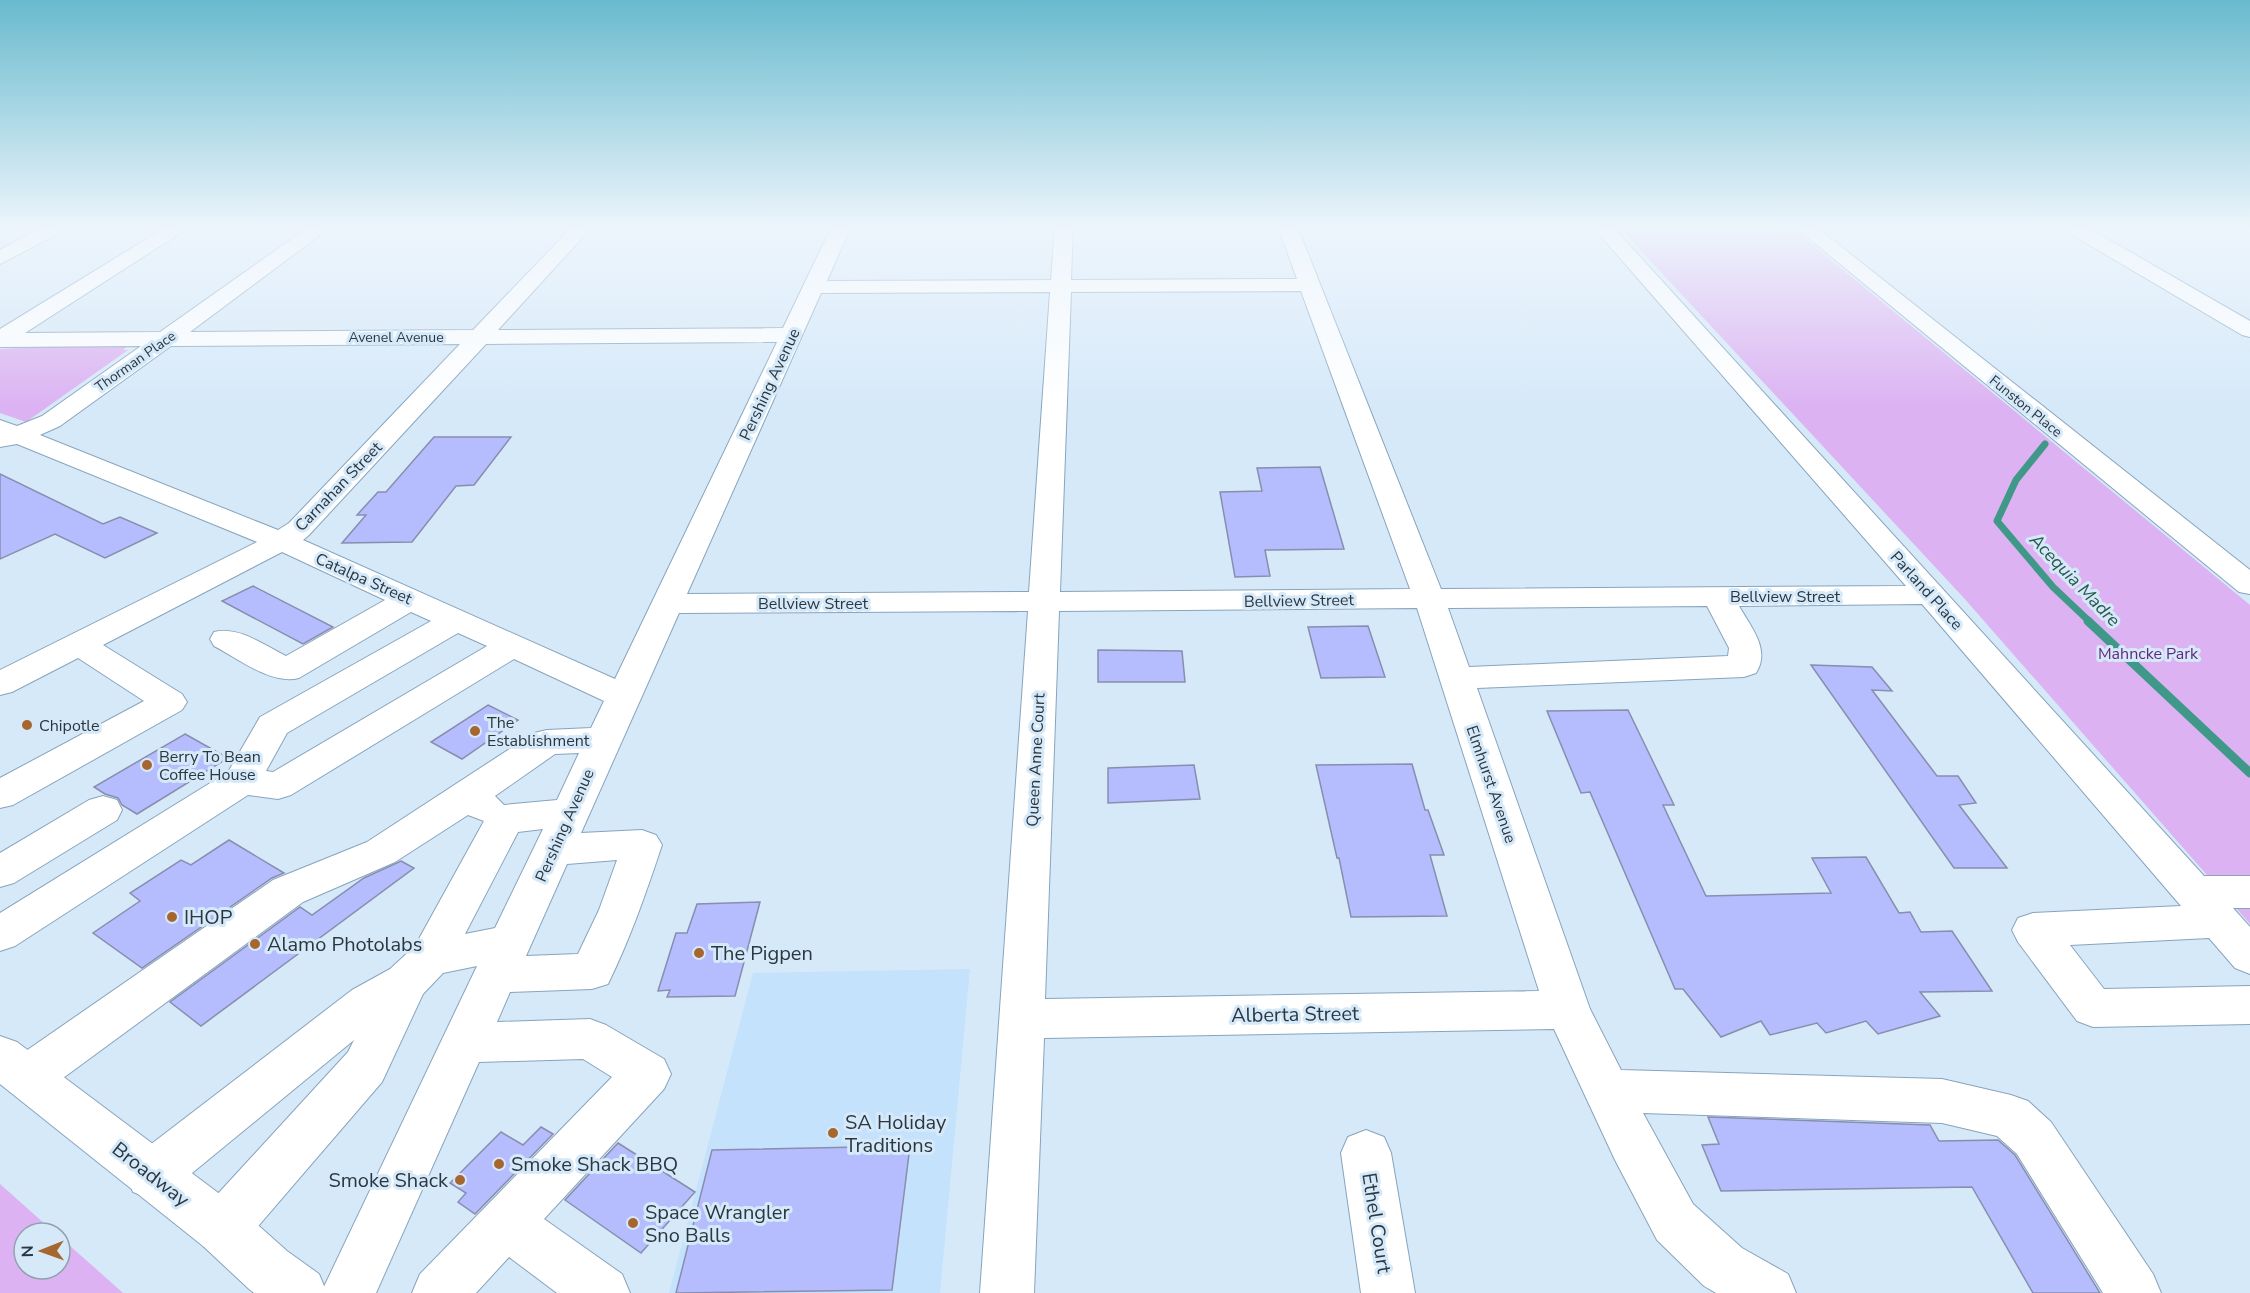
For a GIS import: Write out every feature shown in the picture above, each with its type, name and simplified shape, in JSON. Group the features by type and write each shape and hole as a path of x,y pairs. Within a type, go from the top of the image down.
{"street":[{"path":"0,339 85,286"},
{"name":"Thorman Place","path":"6,435 51,421 240,286"},
{"name":"Carnahan Street","path":"0,684 281,541 299,529 527,286"},
{"path":"814,287 976,286"},
{"name":"Queen Anne Court","path":"1007,1293 1059,286"},
{"name":"Elmhurst Avenue","path":"1310,286 1429,598 1568,1010 1675,1222 1723,1267 1769,1293"},
{"name":"Parland Place","path":"1654,286 2250,956"},
{"name":"Funston Place","path":"1878,286 2250,585"},
{"path":"2175,286 2250,330"},
{"name":"Pershing Avenue","path":"348,1293 814,287"},
{"name":"Avenel Avenue","path":"0,339 792,335"},
{"name":"Catalpa Street","path":"6,435 281,541 624,696"},
{"name":"Bellview Street","path":"666,604 1931,595"},
{"path":"1456,678 1744,666 1746,648 1718,597"},
{"path":"226,639 287,670 410,599"},
{"path":"0,934 242,781 273,725 457,620"},
{"path":"0,795 170,702 78,644"},
{"path":"242,781 278,786 513,645"},
{"path":"13,1067 288,891 381,852 547,742 603,740"},
{"path":"467,797 505,819 571,812"},
{"path":"0,872 103,810"},
{"path":"222,1228 365,1067 505,819"},
{"path":"152,1175 368,1003 418,970 503,958 592,971 620,910 642,846 609,845 553,851"},
{"path":"2250,892 2206,907 2033,930 2093,1008 2250,1005"},
{"name":"Alberta Street","path":"1022,1019 1568,1010"},
{"path":"439,1293 647,1074 590,1039 463,1043"},
{"name":"Broadway","path":"13,1067 222,1228 268,1270 300,1293"},
{"path":"1608,1091 1942,1101 2011,1117 2034,1137 2134,1293"},
{"name":"Ethel Court","path":"1366,1153 1388,1293"},
{"path":"505,1223 592,1290"}],"shaded area":[{"name":"SA Holiday Traditions","path":"970,969 940,1293 669,1293 753,973"}],"green space":[{"name":"Mahncke Park","path":"1674,286 1863,286 2250,605 2250,924 1963,597"},
{"path":"127,346 123,350 128,350 26,422 0,413 0,349"},
{"path":"0,1184 42,1221 12,1221 12,1281 72,1281 72,1248 123,1293 0,1293"}],"building":[{"path":"434,437 511,437 474,485 456,486 412,542 342,543 366,515 357,515 378,492 386,492"},
{"path":"1320,467 1344,549 1265,550 1270,576 1235,577 1220,492 1262,491 1257,468"},
{"path":"0,474 103,524 120,517 157,533 105,558 55,534 0,559"},
{"path":"253,586 333,627 303,644 222,601"},
{"path":"1368,626 1385,677 1321,678 1308,627"},
{"path":"1098,650 1182,651 1185,682 1098,682"},
{"path":"1811,665 1872,667 1892,691 1872,690 1937,776 1958,776 1976,803 1959,805 2007,868 1954,868"},
{"name":"The Establishment","path":"488,705 518,720 462,759 431,742"},
{"path":"1628,710 1674,805 1663,805 1706,896 1831,893 1812,858 1866,857 1899,913 1910,912 1921,932 1952,931 1992,991 1920,992 1940,1016 1878,1034 1866,1021 1826,1033 1817,1023 1770,1035 1761,1021 1721,1037 1683,989 1675,989 1590,792 1581,793 1547,711"},
{"path":"185,734 228,758 137,814 122,805 118,798 94,787"},
{"path":"1412,764 1425,810 1428,810 1444,855 1430,855 1447,916 1351,917 1316,765"},
{"path":"1194,765 1200,799 1108,803 1108,768"},
{"name":"IHOP","path":"229,840 284,873 272,878 142,968 93,933 140,901 130,893 181,860 191,865"},
{"path":"401,861 414,868 201,1026 170,1002 300,907 312,915 364,878"},
{"path":"760,902 735,996 667,997 670,990 658,991 676,933 687,933 697,904"},
{"path":"1708,1117 1930,1125 1939,1141 1998,1140 2015,1155 2100,1293 2033,1293 1972,1187 1721,1191 1702,1145 1719,1144"},
{"name":"Smoke Shack BBQ","path":"541,1127 553,1134 475,1214 458,1202 466,1193 450,1183 501,1132 523,1145"},
{"name":"Space Wrangler Sno Balls","path":"618,1143 695,1192 641,1253 565,1200"},
{"path":"910,1146 892,1290 676,1293 712,1150"}],"waterway":[{"name":"Acequia Madre","path":"2045,444 2016,480 1997,521 2053,587 2090,622"},
{"name":"Acequia Madre","path":"2088,621 2250,773"}],"place":[{"name":"Chipotle","path":"27,725"},
{"name":"The Establishment","path":"475,731"},
{"name":"Berry To Bean Coffee House","path":"147,765"},
{"name":"IHOP","path":"172,917"},
{"name":"Alamo Photolabs","path":"255,944"},
{"name":"The Pigpen","path":"699,953"},
{"name":"SA Holiday Traditions","path":"833,1133"},
{"name":"Smoke Shack BBQ","path":"499,1164"},
{"name":"Smoke Shack","path":"460,1180"},
{"name":"Space Wrangler Sno Balls","path":"633,1223"}]}
